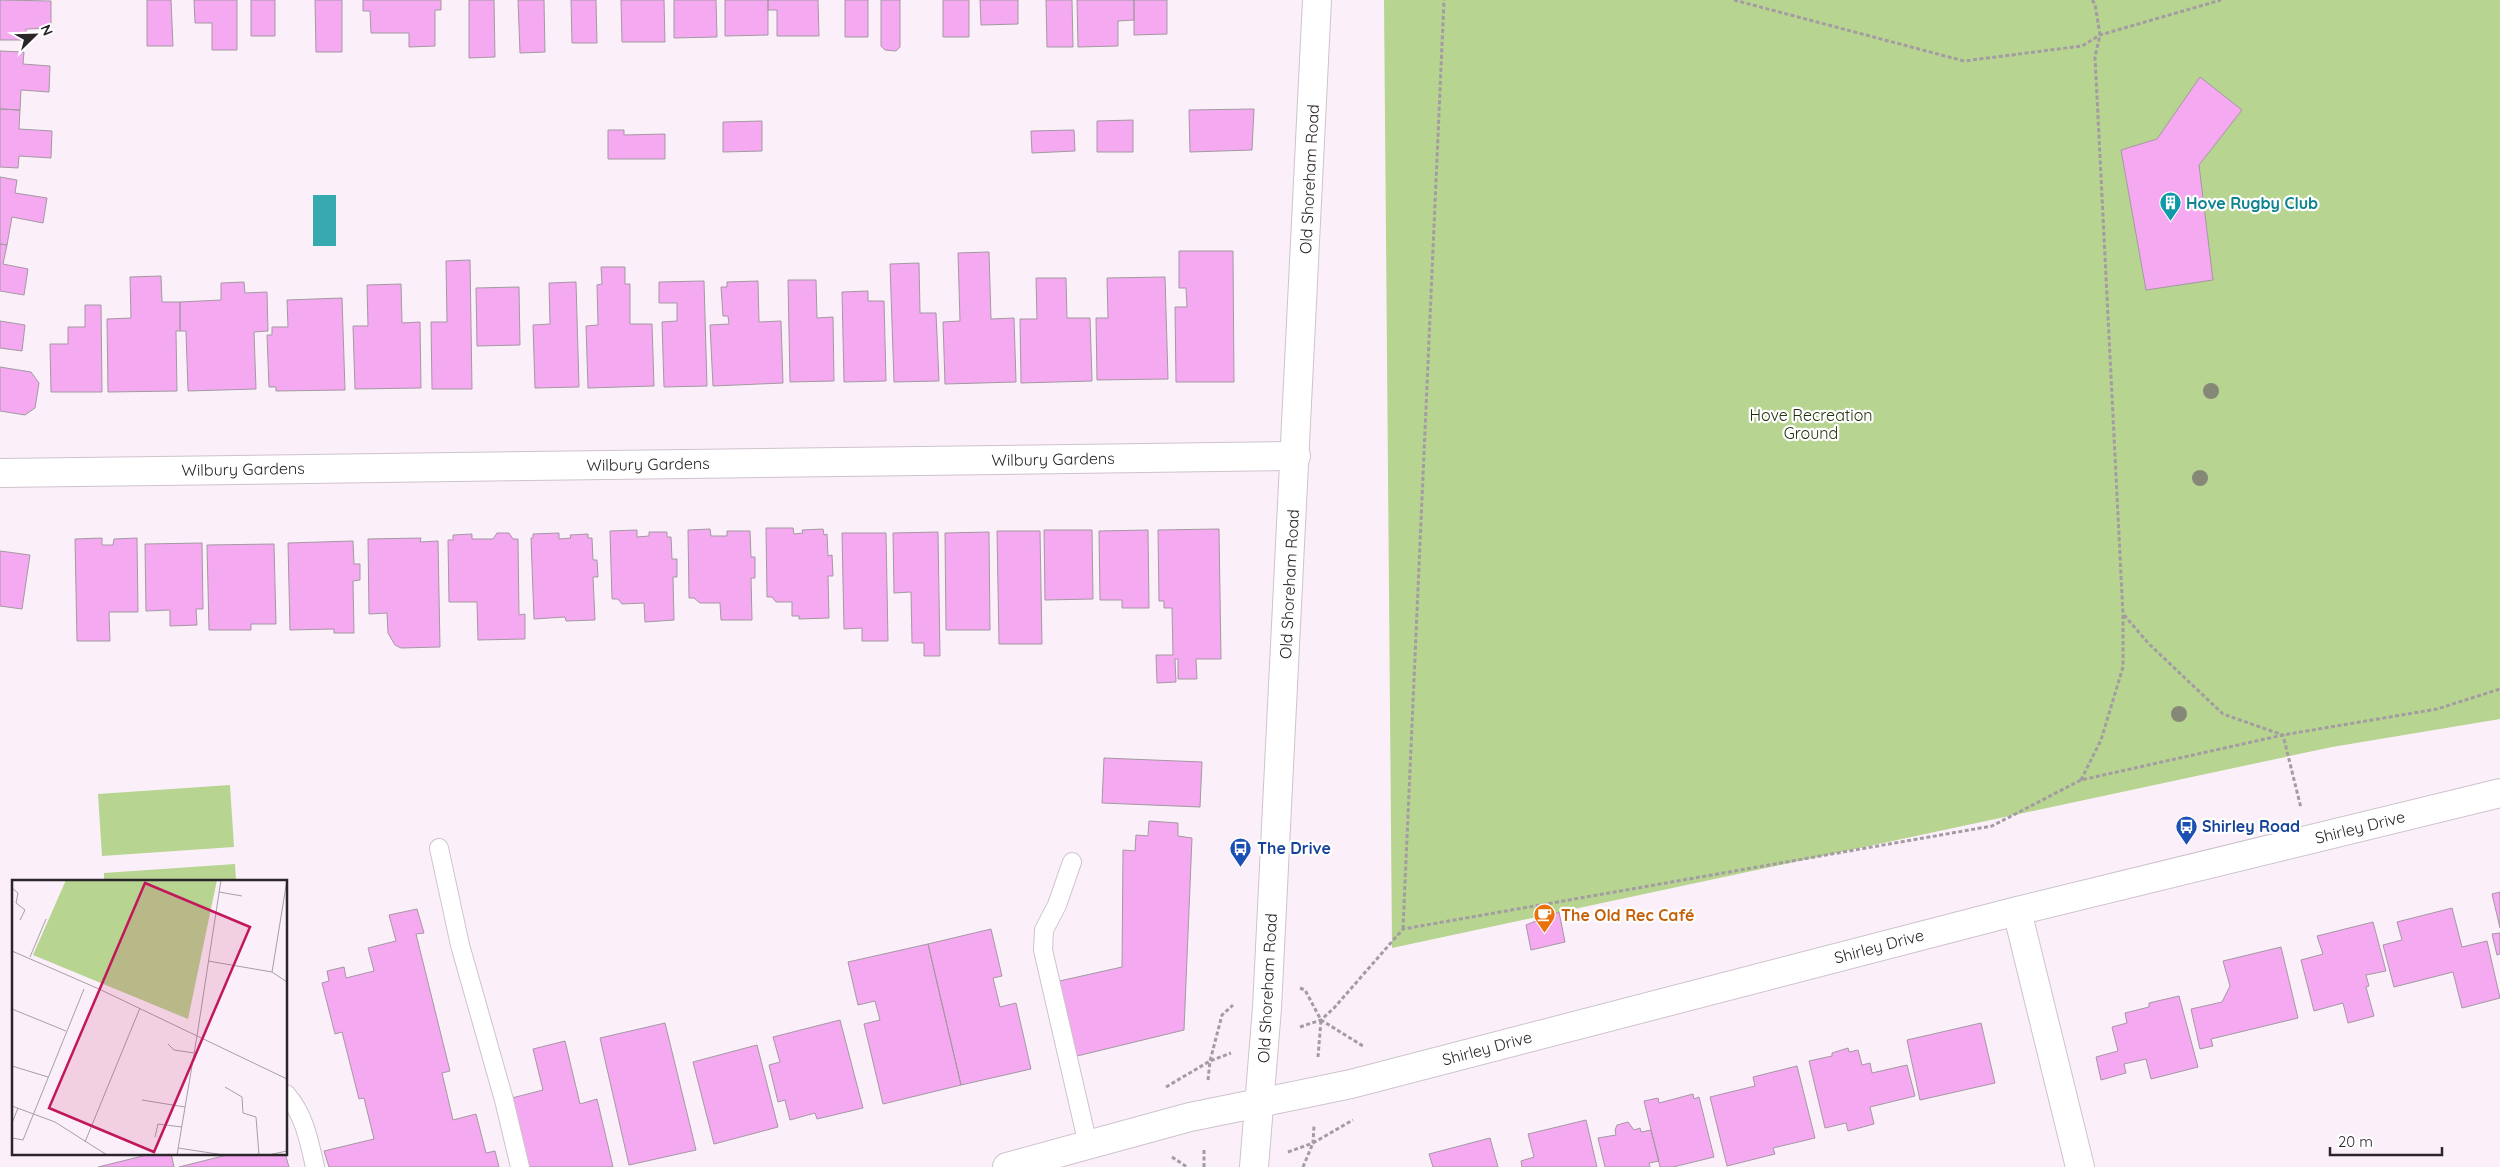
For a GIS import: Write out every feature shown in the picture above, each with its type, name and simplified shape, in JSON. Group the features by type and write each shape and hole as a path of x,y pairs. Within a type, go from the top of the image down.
{"street":[{"name":"Old Shoreham Road","path":"1254,1167 1267,1008 1267,977 1296,456 1317,0"},
{"name":"Wilbury Gardens","path":"0,473 1296,456"},
{"name":"Shirley Drive","path":"1260,1103 1402,1070 2018,911 2500,793"},
{"path":"2018,911 2080,1167"},
{"path":"1007,1167 1183,1119 1260,1103"}],"lane":[{"path":"439,848 460,945 504,1100 520,1167"},
{"path":"1072,862 1057,905 1044,930 1043,950 1088,1145"},
{"path":"288,1096 297,1106 309,1138 315,1167"}],"path":[{"path":"1403,929 1444,0"},
{"path":"1734,0 1964,61 2082,46 2100,35 2221,0"},
{"path":"2081,780 2101,740 2124,666 2095,57 2100,35 2092,0"},
{"path":"2123,615 2163,658 2223,714 2283,734"},
{"path":"1321,1020 1403,929 1992,826 2081,780 2283,734 2437,709 2500,689"},
{"path":"2283,734 2308,840"},
{"path":"1267,977 1304,990 1321,1020 1402,1070"}],"green space":[{"name":"Hove Recreation Ground","path":"1384,0 2500,0 2500,719 2332,747 1392,948"},
{"path":"230,785 234,847 102,856 98,794"},
{"path":"235,864 236,880 104,880 104,873"}],"water":[{"path":"313,195 336,195 336,246 313,246"}],"building":[{"path":"0,0 51,1 51,28 26,29 26,40 0,40"},
{"path":"147,0 171,0 173,46 147,46"},
{"path":"194,0 237,0 237,50 212,50 212,23 195,23"},
{"path":"251,0 275,0 275,36 251,36"},
{"path":"315,0 342,0 342,52 316,52"},
{"path":"363,0 441,0 441,10 435,10 435,46 409,47 409,33 371,33 370,11 363,11"},
{"path":"469,0 494,0 495,57 469,58"},
{"path":"518,0 544,0 545,52 520,53"},
{"path":"571,0 596,0 597,43 572,43"},
{"path":"621,0 664,0 665,42 622,42"},
{"path":"674,0 716,0 717,37 674,38"},
{"path":"725,0 768,0 768,35 725,36"},
{"path":"768,0 818,0 819,36 777,36 777,10 768,10"},
{"path":"845,0 868,0 868,37 845,37"},
{"path":"881,0 900,0 900,47 896,51 885,50 881,46"},
{"path":"943,0 969,0 969,37 943,37"},
{"path":"980,0 1018,0 1018,24 981,25"},
{"path":"1046,0 1072,0 1073,47 1047,47"},
{"path":"1077,0 1134,0 1134,20 1118,21 1118,46 1078,47"},
{"path":"1134,0 1167,0 1167,34 1134,35"},
{"path":"0,51 24,52 23,64 50,66 49,92 21,90 20,110 0,109"},
{"name":"Hove Rugby Club","path":"2200,77 2242,110 2199,165 2213,280 2146,290 2121,150 2157,139"},
{"path":"0,109 20,110 19,129 52,131 51,158 19,156 18,168 0,167"},
{"path":"1254,109 1252,150 1190,152 1189,110"},
{"path":"1133,120 1133,152 1097,152 1097,121"},
{"path":"762,121 762,151 723,152 723,122"},
{"path":"608,130 624,130 624,135 665,134 665,159 608,159"},
{"path":"1074,130 1075,151 1032,153 1031,131"},
{"path":"0,177 17,180 15,193 47,198 43,223 12,217 7,245 0,244"},
{"path":"0,244 7,245 3,264 28,269 24,295 0,291"},
{"path":"1179,251 1233,251 1234,382 1176,382 1175,307 1187,307 1186,288 1179,288"},
{"path":"989,252 991,319 1014,318 1016,382 945,384 943,322 960,321 958,253"},
{"path":"470,260 472,389 432,389 431,322 447,322 446,261"},
{"path":"919,263 920,313 936,313 939,381 894,382 890,264"},
{"path":"601,267 625,267 625,284 630,284 630,324 652,324 654,386 588,388 586,326 598,325 597,285 602,284"},
{"path":"161,276 162,302 180,302 180,331 176,331 177,391 108,392 107,319 131,318 130,277"},
{"path":"1165,277 1168,379 1097,380 1096,318 1108,318 1107,278"},
{"path":"1036,278 1066,278 1067,318 1090,318 1092,381 1021,383 1020,319 1037,319"},
{"path":"788,280 816,280 817,318 833,317 834,381 790,382"},
{"path":"704,281 707,386 664,387 662,322 677,321 677,303 659,303 659,282"},
{"path":"758,281 759,322 781,321 783,383 713,386 710,325 729,324 728,316 723,316 721,287 727,287 727,282"},
{"path":"244,282 245,293 267,292 268,331 254,332 256,389 188,391 186,331 180,331 180,302 221,300 221,283"},
{"path":"576,282 579,387 535,388 533,325 550,324 549,283"},
{"path":"401,284 402,323 420,322 421,388 355,389 353,326 368,326 367,285"},
{"path":"519,287 520,345 477,346 476,288"},
{"path":"868,291 868,301 884,301 886,381 844,382 842,292"},
{"path":"342,298 345,390 276,391 276,387 269,387 267,335 272,335 272,327 288,327 287,300"},
{"path":"85,305 101,305 102,392 51,392 50,344 68,344 68,327 85,327"},
{"path":"0,321 25,325 22,351 0,348"},
{"path":"0,367 31,372 39,383 35,408 25,415 0,411"},
{"path":"766,528 793,528 794,534 803,533 802,530 823,529 824,535 827,534 828,556 832,555 833,576 828,576 829,618 799,619 799,616 792,616 792,602 776,602 772,597 767,597"},
{"path":"710,529 711,536 727,536 727,531 750,531 751,557 755,557 755,578 751,578 752,620 721,620 720,603 700,603 694,598 689,598 688,530"},
{"path":"1219,529 1221,659 1196,659 1197,679 1178,679 1178,659 1175,659 1176,682 1157,683 1156,655 1173,655 1172,608 1164,608 1164,601 1159,601 1158,530"},
{"path":"637,530 637,537 649,536 649,532 667,532 667,537 671,537 672,559 677,559 677,577 673,577 674,620 645,622 644,603 622,604 618,599 612,599 610,531"},
{"path":"1044,530 1092,530 1093,599 1045,600"},
{"path":"1148,530 1149,608 1122,608 1122,600 1100,600 1099,531"},
{"path":"997,531 1040,531 1042,644 999,644"},
{"path":"938,532 940,656 924,656 924,643 912,643 911,592 894,593 893,533"},
{"path":"989,532 990,630 946,630 945,533"},
{"path":"497,533 509,533 513,539 518,539 519,615 525,614 525,639 478,640 477,602 449,602 448,540 453,540 453,535 472,534 472,539 493,539"},
{"path":"559,533 559,539 571,538 570,535 588,534 588,538 592,538 593,560 597,560 598,577 593,577 595,620 566,621 565,617 534,619 531,538 533,538 533,534"},
{"path":"842,533 886,533 888,641 862,641 862,628 844,629"},
{"path":"102,538 102,545 113,545 114,539 137,538 138,612 109,612 110,641 77,641 75,539"},
{"path":"421,538 420,542 438,541 440,647 401,648 395,645 388,633 387,613 369,614 368,539"},
{"path":"353,541 354,564 360,564 360,580 353,581 354,633 334,633 334,629 290,630 288,543"},
{"path":"202,543 203,609 196,609 197,625 170,626 170,610 146,611 145,544"},
{"path":"274,544 276,624 251,624 251,630 209,630 207,545"},
{"path":"0,551 30,555 22,609 0,606"},
{"path":"1104,758 1202,762 1200,807 1102,803"},
{"path":"1149,821 1178,823 1178,836 1192,838 1184,1030 1073,1057 1055,982 1122,967 1123,850 1135,851 1136,835 1148,836"},
{"path":"2500,892 2500,928 2492,894"},
{"path":"2452,908 2462,947 2487,941 2500,998 2462,1008 2453,972 2394,987 2383,945 2402,940 2397,922"},
{"path":"417,909 424,933 416,934 450,1071 442,1073 453,1120 476,1114 486,1153 495,1151 499,1167 329,1167 324,1151 374,1139 364,1098 359,1099 342,1032 335,1034 322,983 329,981 327,971 344,967 346,978 374,971 368,948 396,941 389,915"},
{"name":"The Old Rec Café","path":"1559,912 1565,942 1531,950 1526,925"},
{"path":"2373,922 2386,971 2366,975 2369,986 2366,987 2374,1016 2348,1023 2343,1003 2314,1011 2301,960 2323,954 2317,936"},
{"path":"991,929 1002,976 993,978 1000,1007 1016,1003 1031,1069 961,1085 928,944"},
{"path":"2500,933 2500,954 2497,955 2492,934"},
{"path":"928,944 961,1085 883,1104 864,1024 880,1020 875,1001 858,1005 848,962"},
{"path":"2281,947 2298,1018 2211,1039 2213,1046 2200,1049 2191,1009 2222,1002 2230,986 2223,961"},
{"path":"2179,996 2198,1067 2151,1079 2146,1059 2124,1064 2126,1073 2101,1080 2096,1057 2118,1051 2112,1027 2127,1023 2125,1013 2149,1007 2149,1003"},
{"path":"840,1020 863,1108 817,1119 815,1113 790,1120 785,1100 778,1102 769,1065 780,1062 773,1037"},
{"path":"665,1023 696,1150 629,1165 600,1038"},
{"path":"1981,1023 1995,1083 1920,1100 1907,1040"},
{"path":"565,1041 580,1104 597,1099 613,1167 524,1167 508,1099 543,1090 533,1049"},
{"path":"757,1045 778,1127 714,1144 693,1062"},
{"path":"1848,1048 1849,1052 1858,1050 1862,1065 1870,1063 1872,1073 1907,1065 1915,1096 1870,1107 1874,1124 1848,1131 1846,1123 1825,1128 1809,1061 1832,1056 1832,1053"},
{"path":"1797,1066 1815,1138 1773,1148 1775,1154 1727,1166 1710,1097 1755,1086 1753,1077"},
{"path":"1693,1094 1694,1099 1699,1097 1714,1157 1673,1167 1660,1167 1644,1101 1658,1098 1659,1103"},
{"path":"1586,1120 1597,1167 1522,1167 1521,1161 1534,1157 1528,1134"},
{"path":"1628,1122 1634,1130 1640,1128 1641,1132 1651,1130 1659,1161 1649,1163 1650,1167 1605,1167 1598,1138 1616,1135 1617,1125"},
{"path":"1490,1138 1498,1167 1433,1167 1429,1154"},
{"path":"151,1154 171,1154 174,1167 98,1167"},
{"path":"231,1154 285,1154 289,1167 179,1167"}],"place":[{"name":"Hove Rugby Club","path":"2170,222"},
{"name":"Shirley Road","path":"2186,845"},
{"name":"The Drive","path":"1241,867"},
{"name":"The Old Rec Café","path":"1545,934"}]}
